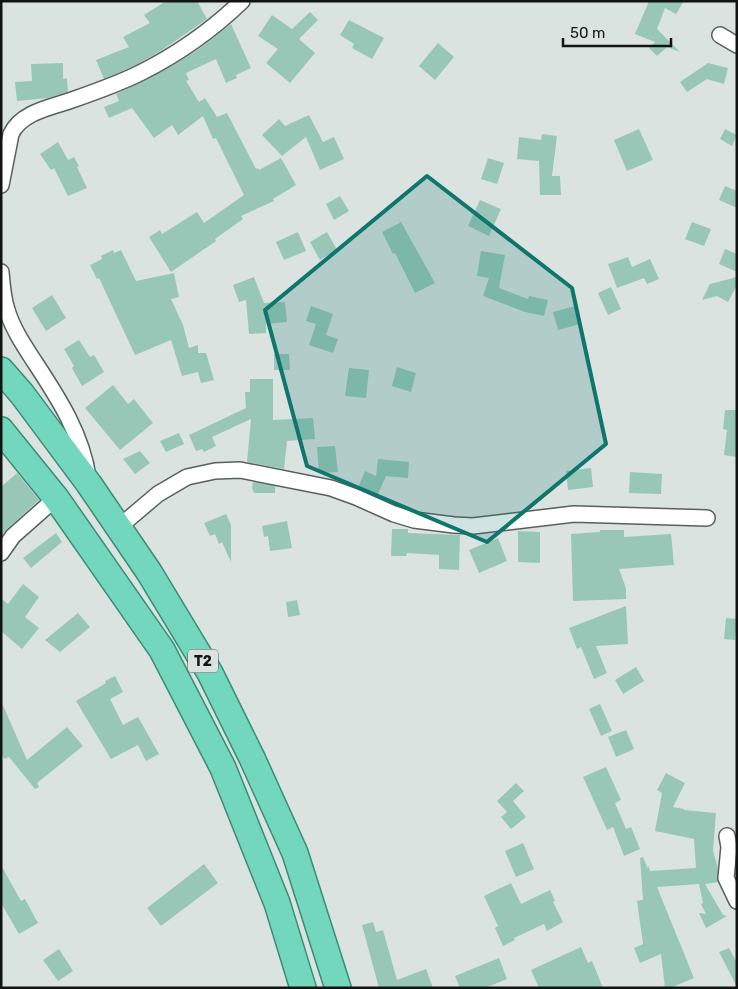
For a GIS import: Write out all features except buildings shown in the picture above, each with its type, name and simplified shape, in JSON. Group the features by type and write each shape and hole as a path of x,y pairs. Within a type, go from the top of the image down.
{"highway":[{"name":"T2","path":"1,370 22,394 119,527 149,572 210,673 296,852 338,988"},
{"name":"T2","path":"1,430 56,498 162,650 223,768 277,902 303,988"}],"street":[{"path":"1,185 11,134 20,120 138,74 197,39 242,1"},
{"path":"720,35 737,45"},
{"path":"1,272 2,289 7,311 14,327 57,395 77,434 86,457 89,484"},
{"path":"119,527 158,494 187,477 224,470 240,470 330,488 394,514 437,524 473,526 574,514 707,518"},
{"path":"1,552 13,536 56,498"},
{"path":"727,836 729,847 726,878 737,901"}],"highlighted area":[{"path":"427,176 572,288 606,444 487,542 307,466 265,310"}]}
